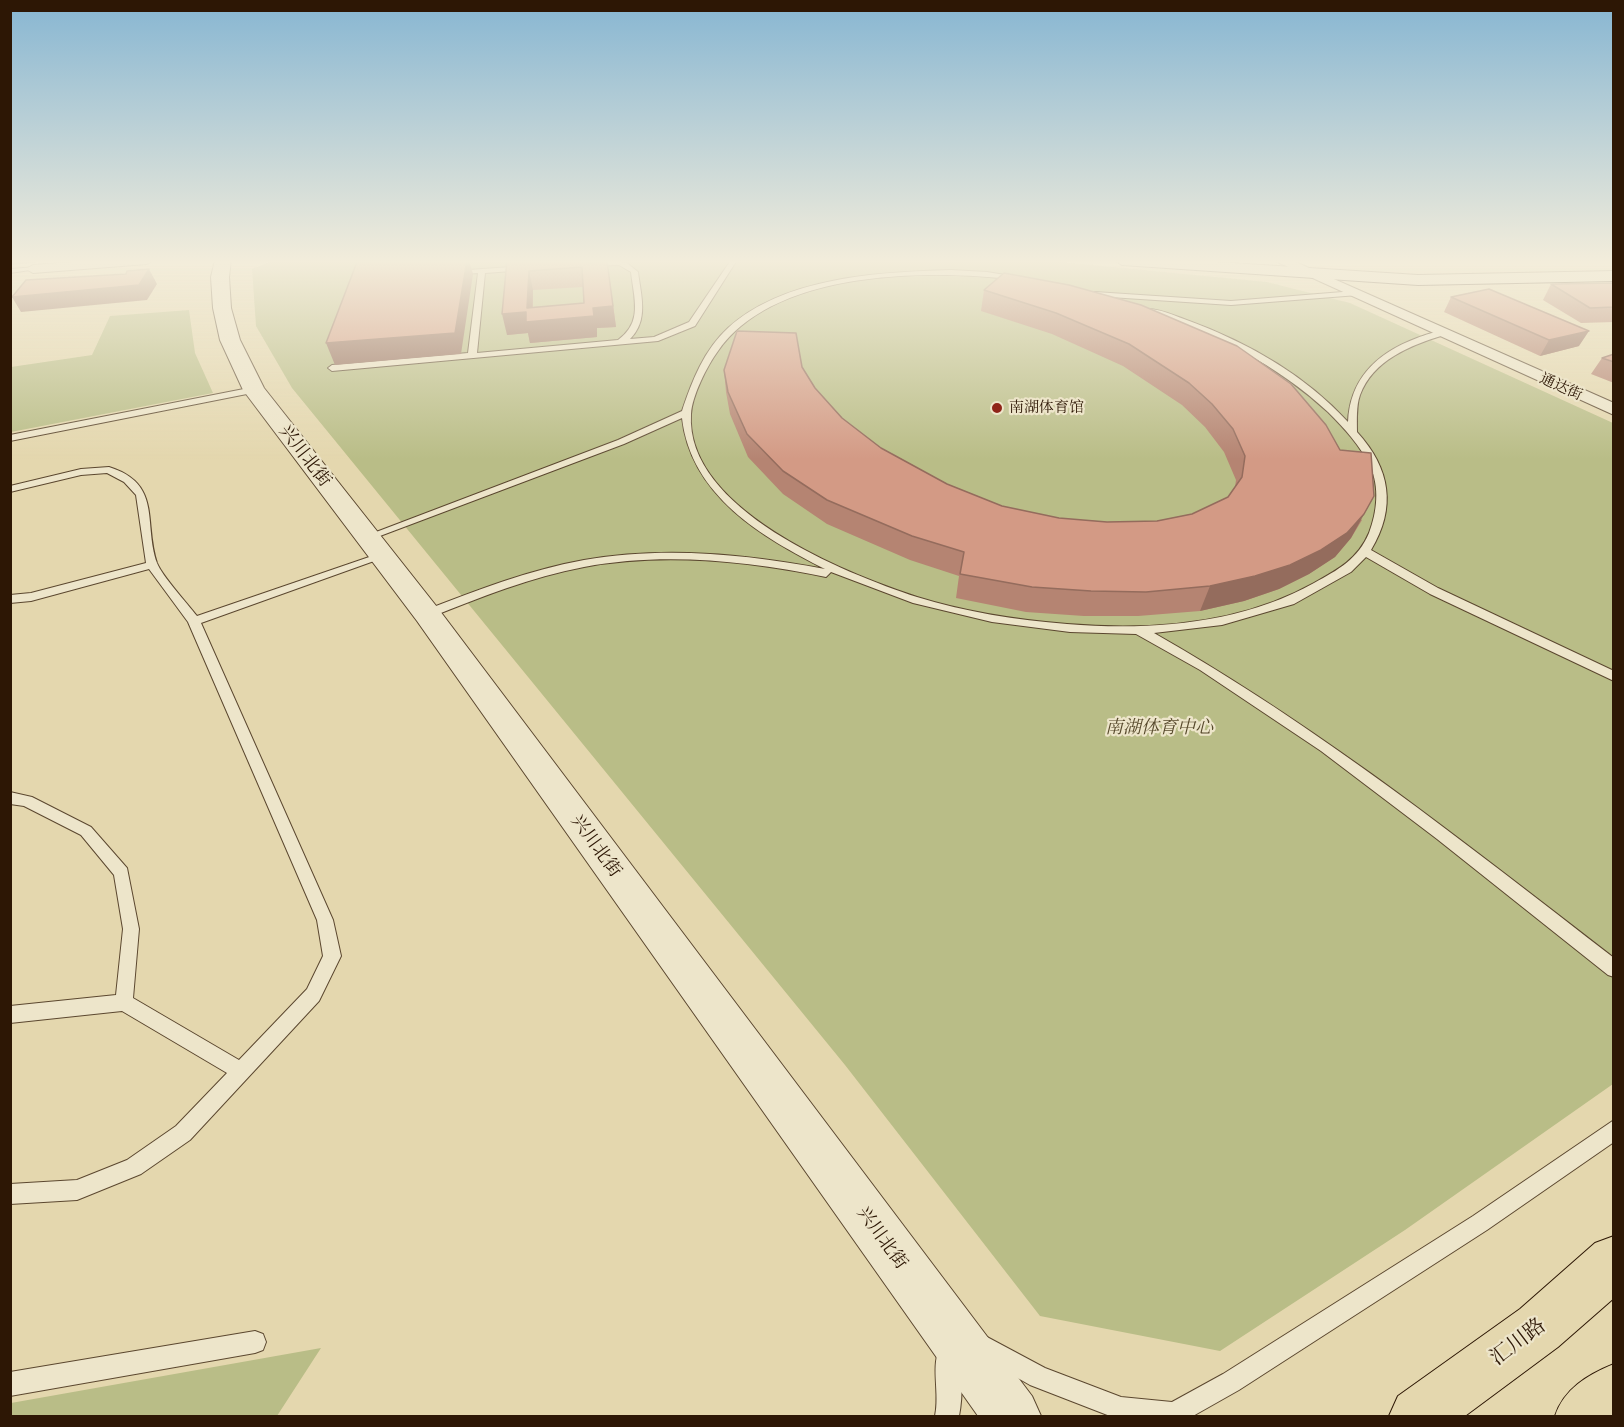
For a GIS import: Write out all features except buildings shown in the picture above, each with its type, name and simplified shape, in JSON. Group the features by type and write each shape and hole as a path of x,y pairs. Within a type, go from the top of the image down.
{"main road":[{"name":"汇川路","path":"1418,1416 1539,1328 1614,1262"},
{"path":"1584,1416 1614,1392"}],"street":[{"name":"兴川北街","path":"227,327 230,340 254,390 427,614 1012,1416"},
{"name":"通达街","path":"1427,327 1614,410"}],"lane":[{"path":"472,356 475,327"},
{"path":"619,343 636,331 637,327"},
{"path":"332,368 655,339 686,327"},
{"path":"734,327 705,363 686,413 687,432 693,448 719,493 742,515 779,541 846,577 906,598 965,614 1095,629 1140,630 1198,624 1284,604 1347,569 1365,551 1378,526 1382,498 1381,479 1372,459 1352,433 1301,385 1240,345 1195,327"},
{"path":"1352,433 1356,395 1374,368 1399,348 1441,333"},
{"path":"10,438 254,390"},
{"path":"194,621 686,413"},
{"path":"10,489 81,472 109,470 128,480 141,494 152,565 194,621 325,921 332,956 313,994 183,1133 134,1167 77,1190 10,1194"},
{"path":"1365,551 1434,591 1614,677"},
{"path":"427,614 485,591 549,572 607,560 692,557 746,559 846,577"},
{"path":"10,599 31,597 152,565"},
{"path":"1140,630 1209,669 1291,721 1614,969"},
{"path":"10,798 27,801 86,831 121,873 131,929 124,1002"},
{"path":"10,1016 124,1002 241,1071"},
{"path":"945,1325 1038,1377 1121,1409 1179,1415 1470,1230 1614,1130"},
{"path":"945,1325 950,1401 947,1416"},
{"path":"10,1384 255,1342"}],"green space":[{"path":"105,327 191,327 195,353 213,393 11,432 11,367 92,355"},
{"name":"南湖体育中心","path":"256,327 1402,327 1613,423 1613,1084 1405,1230 1220,1351 1040,1316 845,1065 292,388"},
{"path":"321,1348 277,1416 11,1416 11,1403"}],"place":[{"name":"南湖体育馆","path":"997,408"}]}
